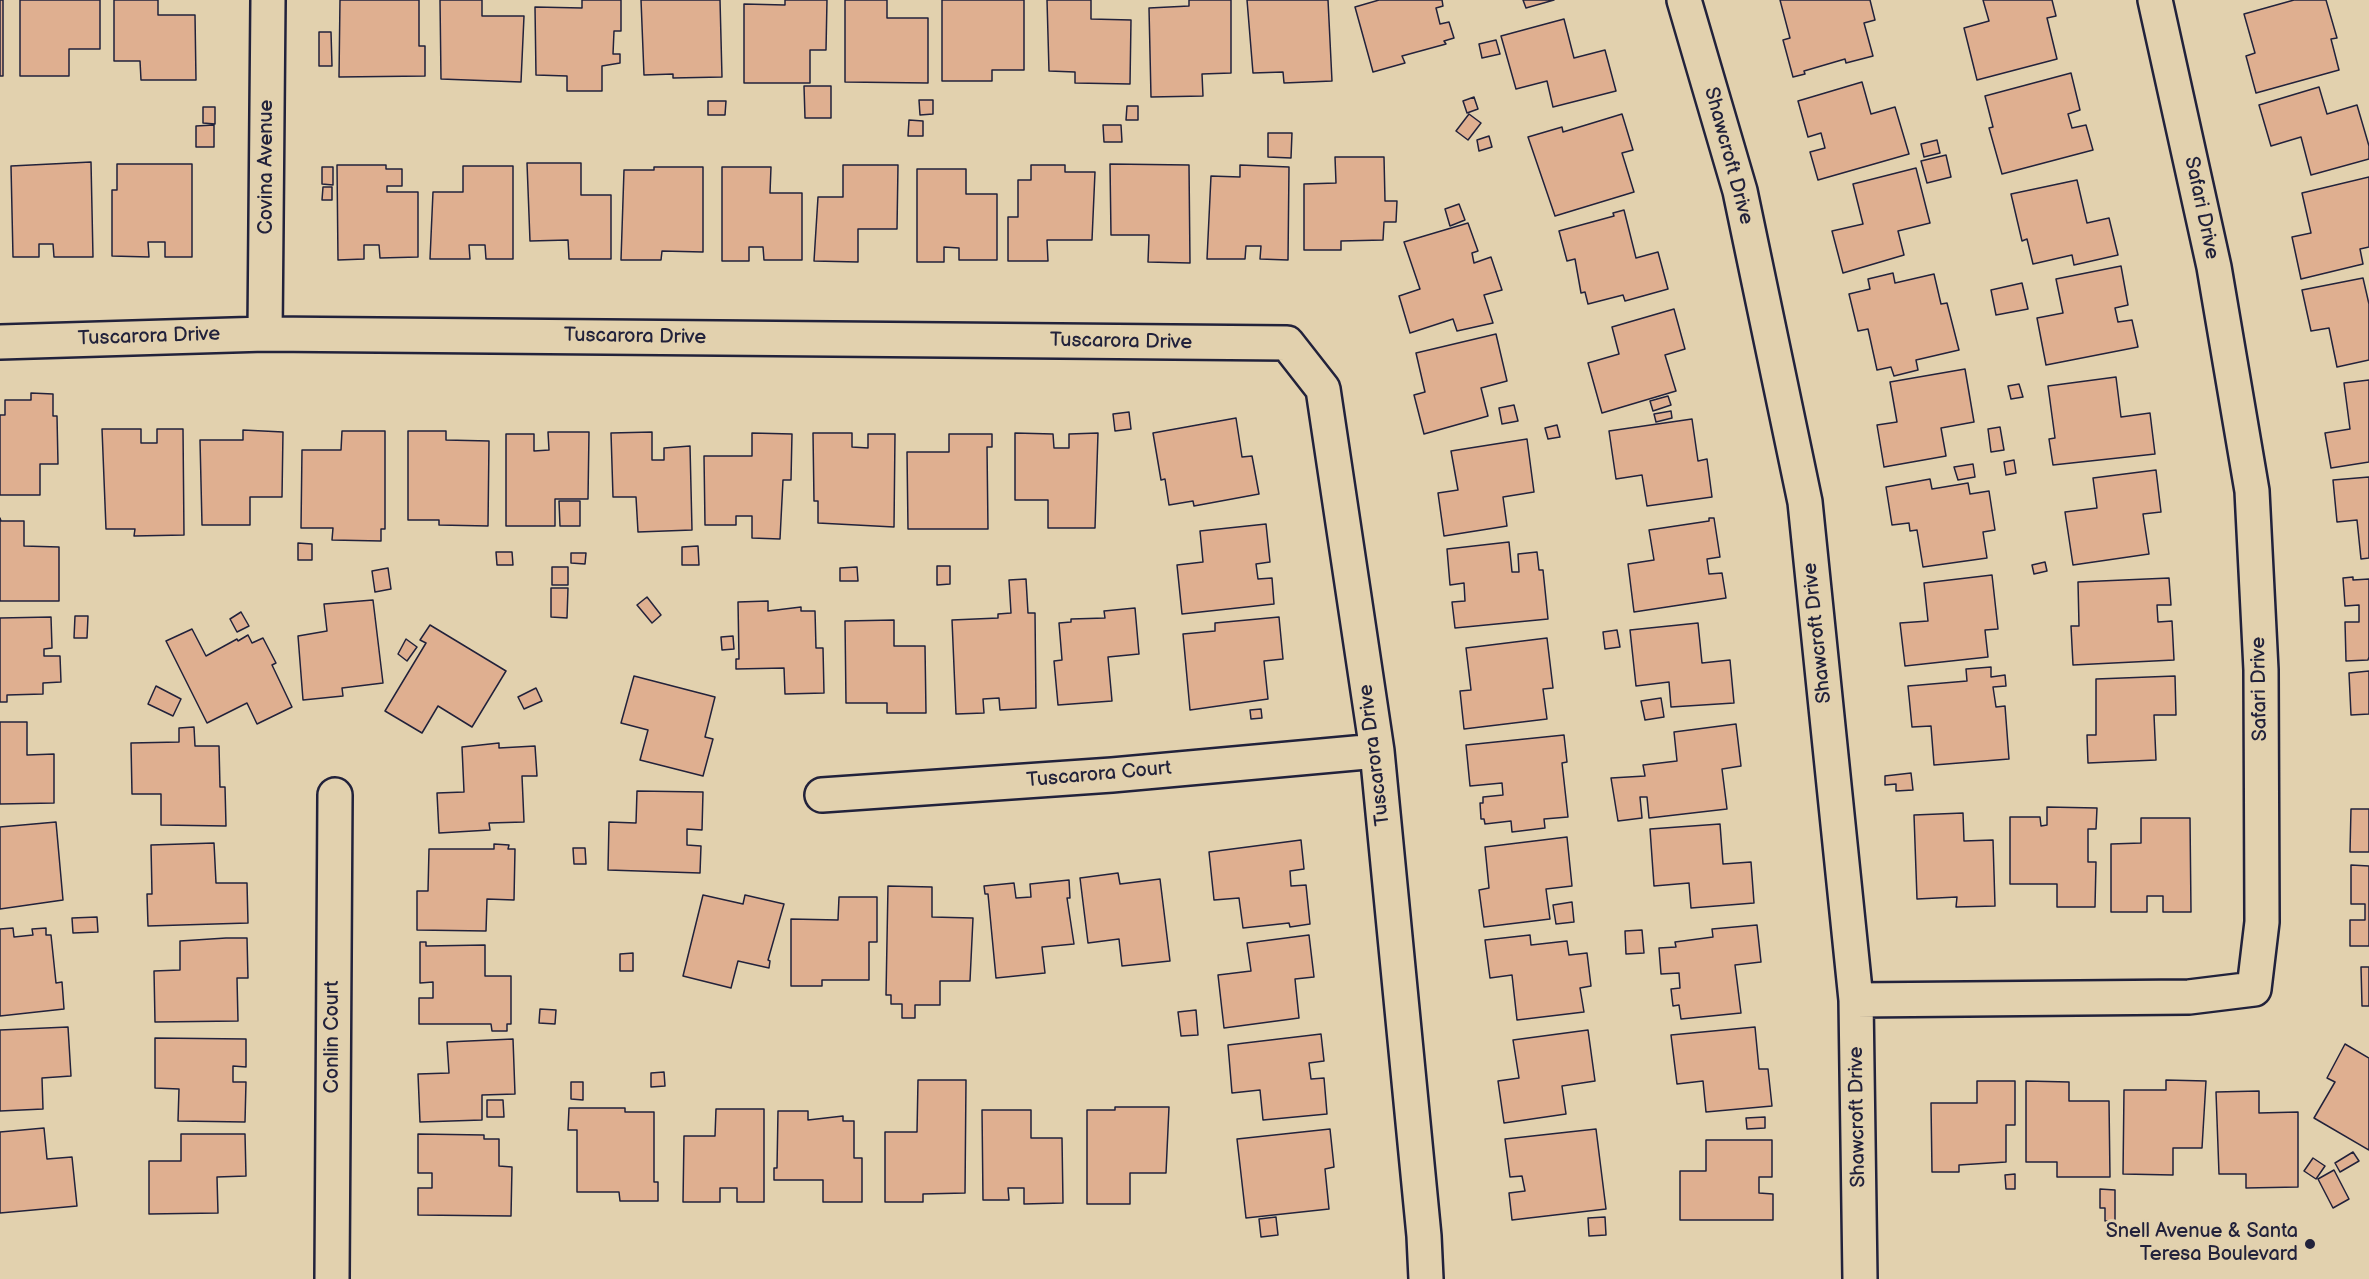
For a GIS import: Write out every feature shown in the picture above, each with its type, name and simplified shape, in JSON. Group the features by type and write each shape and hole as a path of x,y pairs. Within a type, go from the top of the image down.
{"street":[{"name":"Covina Avenue","path":"265,334 268,0"},
{"name":"Shawcroft Drive","path":"1684,0 1740,191 1805,502 1856,1000 1860,1279"},
{"name":"Safari Drive","path":"1856,1000 2188,997 2254,989 2262,922 2261,682 2252,491 2214,267 2155,0"},
{"name":"Tuscarora Drive","path":"0,342 265,334 1287,343 1323,389 1377,751 1424,1236 1426,1279"},
{"name":"Tuscarora Court","path":"822,795 1112,776 1377,751"},
{"name":"Conlin Court","path":"332,1279 335,795"}],"building":[{"path":"0,0 3,0 3,76 0,76"},
{"path":"20,0 100,0 100,49 69,49 69,76 20,76"},
{"path":"114,0 158,0 158,15 195,15 196,80 141,80 140,61 114,61"},
{"path":"340,0 419,0 419,46 425,46 425,76 339,77"},
{"path":"440,0 482,0 482,16 524,16 521,82 441,79"},
{"path":"582,0 621,0 621,31 614,31 613,54 620,54 620,63 602,66 602,91 567,91 567,76 536,75 535,7 582,8"},
{"path":"641,0 720,0 722,77 673,78 673,74 644,75"},
{"path":"785,0 827,0 826,50 810,50 810,83 744,83 744,4 785,5"},
{"path":"845,0 887,0 887,18 928,18 928,83 845,82"},
{"path":"942,0 1024,0 1024,70 992,70 992,81 942,81"},
{"path":"1047,0 1091,0 1091,19 1131,20 1130,84 1075,83 1075,72 1049,71"},
{"path":"1189,0 1231,0 1231,73 1202,74 1203,96 1151,97 1149,8 1189,6"},
{"path":"1247,0 1328,0 1332,81 1284,83 1283,72 1253,73"},
{"path":"1379,0 1442,0 1443,6 1436,8 1440,24 1449,22 1454,38 1444,41 1446,44 1402,56 1405,63 1373,72 1355,7"},
{"path":"1523,0 1554,0 1526,8"},
{"path":"1780,0 1870,0 1875,20 1864,23 1873,56 1846,63 1845,59 1804,71 1805,74 1793,77 1783,40 1790,38"},
{"path":"1983,0 2052,0 2056,16 2047,18 2057,59 1977,80 1964,28 1989,21"},
{"path":"2294,0 2326,0 2337,38 2331,39 2339,70 2256,93 2246,56 2255,53 2244,14"},
{"path":"1564,19 1574,58 1605,50 1616,91 1553,107 1547,81 1516,89 1501,36"},
{"path":"319,32 331,32 332,66 319,66"},
{"path":"1496,40 1500,54 1482,58 1479,44"},
{"path":"2071,73 2080,110 2068,114 2072,128 2086,125 2093,150 2002,174 1989,128 1993,127 1985,96"},
{"path":"1862,82 1871,114 1895,107 1909,154 1818,180 1810,152 1825,148 1821,133 1808,137 1798,101"},
{"path":"804,86 831,86 831,118 805,118"},
{"path":"2319,87 2327,114 2357,105 2369,146 2369,159 2311,175 2301,137 2271,146 2259,105"},
{"path":"1474,97 1478,109 1467,113 1463,101"},
{"path":"919,100 933,100 933,114 920,115"},
{"path":"708,101 726,101 725,115 708,115"},
{"path":"1127,106 1138,106 1138,120 1126,120"},
{"path":"203,107 215,107 215,124 203,123"},
{"path":"1469,114 1481,123 1468,140 1456,131"},
{"path":"1622,114 1633,150 1622,153 1634,192 1555,216 1528,137 1562,127 1563,132"},
{"path":"909,120 923,121 923,136 908,136"},
{"path":"214,125 214,147 196,147 196,126"},
{"path":"1103,125 1121,125 1122,142 1104,142"},
{"path":"1268,133 1292,133 1291,158 1268,157"},
{"path":"1489,136 1492,147 1479,151 1477,140"},
{"path":"1937,140 1940,153 1924,157 1921,144"},
{"path":"1946,155 1951,177 1927,183 1921,161"},
{"path":"1335,157 1384,157 1385,201 1397,201 1396,222 1384,222 1383,240 1341,241 1341,250 1304,250 1304,184 1336,183"},
{"path":"91,162 93,257 54,257 53,244 39,244 39,257 13,257 11,166"},
{"path":"527,163 581,163 581,195 611,195 611,259 569,259 568,240 530,241"},
{"path":"117,164 192,164 192,257 165,257 165,242 148,242 149,257 112,256 112,190 117,190"},
{"path":"1110,164 1189,165 1190,263 1148,262 1149,235 1111,235"},
{"path":"337,165 386,165 386,169 402,169 402,186 387,186 387,192 418,192 418,257 380,258 379,245 364,245 364,259 338,260"},
{"path":"843,165 898,165 897,229 858,229 858,262 814,261 818,197 843,197"},
{"path":"1031,165 1065,165 1065,172 1095,172 1092,240 1047,240 1048,261 1008,261 1008,217 1018,217 1018,180 1031,180"},
{"path":"1240,165 1289,167 1288,260 1260,259 1261,246 1246,246 1245,259 1207,259 1211,176 1240,177"},
{"path":"463,166 513,166 513,259 486,259 485,245 469,245 470,259 430,259 433,192 463,192"},
{"path":"322,167 333,167 333,185 322,184"},
{"path":"654,167 703,167 703,252 662,251 661,260 621,260 624,170 654,170"},
{"path":"722,167 771,167 770,193 802,193 802,260 764,260 763,247 749,247 749,261 722,261"},
{"path":"1916,168 1930,223 1898,231 1904,255 1843,273 1832,231 1863,224 1853,184"},
{"path":"917,169 966,169 966,194 997,194 997,260 959,260 959,248 944,247 944,262 917,262"},
{"path":"2369,177 2369,247 2360,249 2363,264 2301,279 2292,237 2311,233 2302,193"},
{"path":"2077,180 2087,223 2109,218 2118,255 2074,265 2072,255 2033,264 2027,239 2022,241 2011,194"},
{"path":"323,187 332,187 332,200 322,200"},
{"path":"1459,204 1465,220 1450,226 1445,209"},
{"path":"1624,210 1636,258 1658,252 1668,289 1625,301 1623,295 1588,304 1585,292 1581,293 1575,259 1567,261 1559,231 1614,216 1613,213"},
{"path":"1468,223 1478,251 1472,253 1474,263 1491,257 1502,290 1484,295 1493,323 1457,331 1453,319 1410,333 1399,296 1420,289 1404,242"},
{"path":"2121,266 2128,305 2115,308 2118,322 2132,320 2138,347 2046,365 2037,318 2063,313 2056,279"},
{"path":"1893,273 1895,283 1934,274 1941,304 1947,303 1959,350 1916,360 1918,370 1894,376 1891,367 1877,370 1868,329 1858,331 1849,294 1870,289 1868,279"},
{"path":"2363,278 2369,304 2369,360 2337,367 2329,328 2311,331 2302,290"},
{"path":"2022,283 2028,309 1996,315 1991,290"},
{"path":"1674,309 1685,349 1665,355 1676,391 1602,413 1588,363 1619,354 1612,327"},
{"path":"1496,334 1507,381 1481,388 1488,416 1424,434 1414,395 1425,392 1416,353"},
{"path":"1965,369 1974,422 1941,428 1946,456 1884,467 1877,425 1897,422 1890,382"},
{"path":"2116,377 2121,417 2150,413 2155,454 2053,465 2049,439 2055,438 2048,386"},
{"path":"2369,380 2369,462 2331,468 2325,433 2350,429 2344,383"},
{"path":"2019,384 2023,397 2011,399 2008,386"},
{"path":"31,393 53,394 53,416 57,416 58,464 40,464 40,495 0,495 0,415 5,415 5,400 31,400"},
{"path":"1668,396 1671,405 1653,411 1650,401"},
{"path":"1514,405 1518,421 1502,424 1499,408"},
{"path":"1671,411 1672,418 1656,422 1654,414"},
{"path":"1129,412 1131,429 1115,431 1113,414"},
{"path":"1236,418 1242,457 1252,456 1259,494 1194,506 1193,501 1169,505 1165,479 1161,480 1153,433"},
{"path":"1692,419 1698,461 1707,459 1712,497 1647,506 1642,475 1616,479 1609,431"},
{"path":"1557,425 1560,437 1548,439 1545,428"},
{"path":"2000,427 2004,450 1991,452 1988,429"},
{"path":"102,429 141,429 141,443 157,443 157,429 183,429 184,535 134,536 135,529 106,529"},
{"path":"243,430 283,432 282,497 250,497 250,525 202,525 200,440 243,440"},
{"path":"342,431 385,431 385,529 381,529 381,541 332,540 333,528 301,528 302,450 341,450"},
{"path":"408,431 446,431 446,440 489,441 488,526 439,525 439,520 408,520"},
{"path":"548,432 589,432 588,499 555,499 555,526 506,526 506,434 534,434 534,451 549,450"},
{"path":"652,432 652,460 664,460 664,448 690,446 692,530 638,532 636,497 613,497 611,433"},
{"path":"752,433 792,434 791,480 783,480 780,539 752,538 752,516 736,516 736,525 705,525 704,456 752,456"},
{"path":"813,433 852,433 852,447 868,448 868,434 895,434 894,527 818,523 818,501 814,501"},
{"path":"1015,433 1053,434 1054,448 1069,448 1069,434 1098,433 1095,528 1048,528 1048,500 1015,500"},
{"path":"949,434 992,434 992,447 987,447 988,529 908,529 907,452 949,452"},
{"path":"1527,439 1534,492 1503,497 1507,526 1444,536 1438,493 1458,490 1451,451"},
{"path":"2014,460 2016,473 2006,475 2004,462"},
{"path":"1973,464 1975,477 1958,480 1954,467"},
{"path":"2156,470 2161,512 2143,514 2149,554 2073,565 2065,512 2097,508 2093,478"},
{"path":"2369,477 2369,558 2361,559 2357,520 2337,522 2333,480"},
{"path":"1930,479 1932,489 1968,483 1970,494 1989,491 1995,530 1983,532 1987,558 1923,567 1917,530 1910,531 1909,523 1892,525 1886,487"},
{"path":"559,501 580,501 580,526 560,526"},
{"path":"0,518 1,521 24,521 24,546 59,547 59,601 0,601"},
{"path":"1709,518 1714,518 1720,557 1707,559 1709,574 1722,573 1726,598 1634,612 1628,564 1654,560 1649,530 1709,521"},
{"path":"1266,524 1270,562 1256,564 1258,579 1272,578 1274,604 1182,614 1177,565 1203,562 1200,531"},
{"path":"1509,542 1512,572 1519,572 1518,554 1537,552 1539,570 1543,570 1548,619 1455,628 1452,602 1465,601 1464,583 1450,585 1447,549"},
{"path":"298,543 312,544 312,560 298,560"},
{"path":"698,546 699,565 682,565 682,547"},
{"path":"496,552 512,552 513,565 497,565"},
{"path":"571,553 586,553 585,564 571,563"},
{"path":"2045,562 2047,571 2034,574 2032,565"},
{"path":"937,566 950,566 950,584 937,585"},
{"path":"552,567 568,567 568,585 552,585"},
{"path":"857,567 858,581 840,581 840,568"},
{"path":"388,568 391,589 375,592 372,571"},
{"path":"1992,575 1998,629 1985,630 1988,657 1905,666 1900,623 1928,621 1924,583"},
{"path":"2353,577 2353,580 2369,579 2368,660 2346,661 2345,622 2359,622 2359,605 2345,606 2343,578"},
{"path":"2169,578 2171,605 2157,605 2158,622 2172,621 2174,660 2073,665 2071,626 2079,626 2078,582"},
{"path":"1026,579 1028,613 1035,613 1036,708 1000,710 999,698 983,699 984,713 956,714 952,620 998,618 998,614 1011,613 1009,580"},
{"path":"551,588 568,588 567,618 551,617"},
{"path":"647,597 661,615 652,623 637,605"},
{"path":"373,600 383,683 342,688 343,696 303,700 298,636 327,631 324,604"},
{"path":"768,601 768,611 801,607 801,611 815,611 816,648 823,648 824,693 785,694 784,668 736,669 736,659 739,659 738,602"},
{"path":"1135,608 1139,654 1108,657 1112,701 1058,705 1054,661 1062,660 1059,623 1071,622 1071,619 1105,618 1104,611"},
{"path":"241,612 249,626 237,632 230,619"},
{"path":"75,616 88,616 87,638 74,638"},
{"path":"51,617 52,648 44,649 44,656 60,656 61,682 43,683 43,694 7,695 7,702 0,702 0,618"},
{"path":"1279,617 1283,659 1264,661 1268,699 1190,710 1183,634 1215,631 1215,623"},
{"path":"894,620 894,646 925,646 926,713 887,713 887,703 846,703 845,621"},
{"path":"1698,623 1702,663 1730,660 1734,703 1671,707 1669,682 1636,686 1630,630"},
{"path":"430,625 506,671 472,727 438,706 422,733 385,711 426,643 420,640"},
{"path":"192,629 206,656 248,635 252,643 263,638 276,663 272,665 292,707 257,724 247,703 207,723 166,641"},
{"path":"1617,630 1620,647 1605,649 1603,632"},
{"path":"733,636 734,649 722,650 721,637"},
{"path":"1547,638 1553,688 1543,689 1547,719 1464,729 1460,691 1471,690 1466,648"},
{"path":"406,639 417,647 407,661 398,654"},
{"path":"1991,667 1991,677 2005,675 2006,686 1993,687 1996,707 2005,706 2009,759 1934,765 1931,726 1912,727 1908,686 1967,681 1966,669"},
{"path":"2369,671 2369,714 2351,715 2349,673"},
{"path":"634,676 715,697 705,737 713,739 703,776 640,760 648,730 621,723"},
{"path":"2175,676 2176,715 2154,715 2156,760 2088,763 2087,735 2096,735 2096,679"},
{"path":"156,686 181,699 173,716 148,704"},
{"path":"536,688 542,701 524,709 518,697"},
{"path":"1661,698 1664,717 1645,720 1641,701"},
{"path":"1261,709 1262,718 1251,719 1250,710"},
{"path":"0,722 27,722 27,755 54,754 54,803 0,804"},
{"path":"1736,724 1741,766 1722,769 1727,809 1649,818 1647,797 1640,797 1642,818 1618,821 1611,778 1645,776 1643,765 1677,761 1674,732"},
{"path":"194,727 195,746 219,746 220,787 225,787 226,826 161,825 161,794 132,794 131,743 179,742 179,728"},
{"path":"1564,735 1567,762 1562,763 1568,817 1544,819 1545,828 1512,832 1511,821 1485,824 1484,819 1481,819 1480,803 1483,803 1483,797 1503,795 1502,783 1470,786 1466,745"},
{"path":"499,743 499,748 535,746 537,776 522,776 524,822 489,823 490,830 439,833 437,793 464,792 462,747"},
{"path":"1911,773 1913,790 1896,791 1896,784 1885,785 1885,776"},
{"path":"637,791 703,792 702,830 687,829 687,845 701,846 700,873 608,870 609,822 636,823"},
{"path":"2047,807 2097,808 2096,829 2088,829 2088,862 2096,862 2095,907 2057,907 2057,884 2010,884 2010,817 2040,817 2041,826 2047,825"},
{"path":"2351,809 2369,809 2369,852 2350,852"},
{"path":"1963,813 1964,841 1993,840 1995,906 1956,907 1957,897 1917,899 1914,815"},
{"path":"2141,818 2190,818 2191,912 2163,912 2163,896 2147,896 2147,912 2111,912 2111,844 2141,843"},
{"path":"56,822 63,900 0,909 0,827"},
{"path":"1720,824 1723,864 1751,862 1754,903 1691,908 1689,883 1654,886 1650,829"},
{"path":"1567,837 1572,886 1546,889 1550,919 1484,927 1479,890 1489,888 1485,847"},
{"path":"1301,840 1304,869 1290,871 1291,886 1306,885 1310,924 1290,927 1289,923 1243,928 1239,898 1214,900 1209,852"},
{"path":"214,843 216,883 247,883 248,923 148,926 147,894 152,894 151,845"},
{"path":"494,844 509,845 508,849 515,849 514,900 487,899 486,931 417,930 417,891 428,891 429,849 494,849"},
{"path":"573,848 585,848 586,864 574,864"},
{"path":"2351,865 2369,866 2369,946 2350,946 2350,920 2365,920 2365,904 2351,904"},
{"path":"1118,873 1120,884 1160,879 1170,961 1122,966 1119,939 1088,943 1080,878"},
{"path":"1069,880 1070,898 1067,898 1074,944 1042,947 1045,973 996,978 988,894 985,894 984,886 1014,883 1016,898 1031,897 1030,884"},
{"path":"888,886 932,887 932,917 973,918 970,981 940,981 940,1005 915,1005 915,1018 902,1018 902,1004 891,1004 891,995 886,995"},
{"path":"703,895 743,904 745,895 784,904 768,960 770,961 769,968 738,961 731,988 683,976"},
{"path":"839,897 877,897 877,942 869,942 869,980 822,980 822,986 791,986 791,919 838,920"},
{"path":"1572,902 1574,922 1556,924 1553,905"},
{"path":"97,917 98,932 73,933 72,918"},
{"path":"1757,925 1761,962 1735,965 1741,1013 1681,1019 1679,1005 1673,1006 1671,989 1680,988 1679,973 1661,974 1659,948 1676,947 1675,942 1713,937 1712,929"},
{"path":"13,928 14,937 33,935 32,929 46,928 46,935 51,935 56,983 62,982 64,1009 0,1016 0,929"},
{"path":"1642,930 1644,953 1626,954 1625,931"},
{"path":"1309,935 1314,977 1295,979 1299,1018 1224,1028 1218,975 1251,971 1247,943"},
{"path":"1530,935 1531,945 1567,941 1569,955 1587,953 1591,986 1580,988 1584,1012 1517,1020 1512,975 1490,978 1485,940"},
{"path":"247,938 248,978 237,978 238,1021 155,1022 154,971 180,970 180,941"},
{"path":"420,942 426,942 426,946 485,945 485,976 511,976 511,1024 507,1024 507,1031 492,1031 491,1024 419,1024 419,998 433,998 433,982 420,983"},
{"path":"633,953 633,971 620,971 620,954"},
{"path":"2361,967 2369,967 2369,1006 2362,1006"},
{"path":"540,1009 556,1010 555,1024 539,1023"},
{"path":"1196,1010 1198,1035 1181,1036 1178,1012"},
{"path":"68,1027 71,1076 42,1078 43,1109 0,1111 0,1030"},
{"path":"1755,1027 1759,1069 1768,1069 1772,1106 1706,1112 1703,1081 1677,1084 1671,1035"},
{"path":"1588,1030 1595,1081 1562,1086 1566,1114 1504,1123 1498,1081 1519,1078 1513,1040"},
{"path":"1321,1034 1324,1061 1309,1063 1311,1079 1324,1078 1327,1114 1263,1120 1260,1090 1232,1093 1228,1045"},
{"path":"155,1038 246,1039 246,1067 233,1066 233,1082 246,1082 245,1122 178,1121 179,1089 155,1088"},
{"path":"513,1039 515,1094 482,1095 482,1120 420,1122 418,1074 449,1073 447,1042"},
{"path":"2345,1044 2369,1058 2369,1150 2314,1118 2335,1082 2327,1078"},
{"path":"664,1072 665,1086 651,1087 651,1073"},
{"path":"918,1080 966,1080 965,1193 923,1194 923,1202 885,1202 885,1132 917,1132"},
{"path":"2166,1080 2206,1081 2202,1148 2173,1148 2173,1175 2123,1174 2124,1090 2166,1090"},
{"path":"1977,1081 2015,1081 2015,1125 2006,1125 2006,1162 1959,1165 1959,1172 1932,1172 1931,1103 1977,1103"},
{"path":"2026,1081 2069,1082 2069,1101 2109,1101 2110,1177 2057,1177 2057,1162 2026,1162"},
{"path":"571,1082 583,1082 583,1100 571,1099"},
{"path":"2259,1091 2259,1113 2298,1112 2298,1187 2246,1188 2246,1174 2219,1174 2216,1092"},
{"path":"487,1100 503,1100 504,1117 487,1117"},
{"path":"1115,1107 1169,1107 1166,1173 1130,1173 1130,1204 1087,1204 1087,1110 1115,1110"},
{"path":"569,1108 625,1108 625,1112 654,1112 654,1182 658,1182 658,1201 620,1201 619,1192 577,1192 577,1130 568,1130"},
{"path":"716,1109 764,1109 764,1202 737,1202 737,1188 720,1188 720,1202 683,1202 684,1136 715,1136"},
{"path":"982,1110 1031,1110 1031,1138 1062,1138 1063,1203 1024,1204 1024,1188 1008,1188 1009,1200 983,1200"},
{"path":"778,1111 808,1111 808,1120 843,1116 843,1121 854,1121 854,1158 862,1158 862,1202 823,1202 823,1180 774,1180 774,1168 777,1168"},
{"path":"1765,1117 1765,1128 1747,1129 1746,1118"},
{"path":"44,1128 47,1159 72,1157 77,1206 0,1213 0,1132"},
{"path":"1330,1129 1334,1167 1325,1169 1329,1209 1246,1218 1237,1139"},
{"path":"1596,1129 1606,1209 1512,1220 1509,1193 1525,1191 1522,1176 1510,1177 1505,1139"},
{"path":"181,1134 245,1134 246,1176 217,1177 218,1213 149,1214 149,1161 181,1161"},
{"path":"418,1134 484,1135 484,1139 499,1139 499,1166 512,1167 511,1216 418,1215 418,1188 432,1188 432,1173 418,1173"},
{"path":"1706,1140 1772,1140 1772,1177 1759,1177 1759,1193 1773,1194 1773,1220 1680,1220 1680,1171 1706,1171"},
{"path":"2353,1152 2359,1161 2340,1172 2335,1163"},
{"path":"2313,1158 2325,1166 2316,1179 2304,1171"},
{"path":"2334,1170 2349,1199 2333,1208 2318,1179"},
{"path":"2015,1174 2015,1189 2006,1189 2005,1175"},
{"path":"2100,1189 2115,1190 2115,1221 2105,1221 2105,1208 2100,1208"},
{"path":"1276,1217 1278,1235 1261,1237 1259,1219"},
{"path":"1605,1217 1606,1235 1589,1236 1588,1218"}],"place":[{"name":"Snell Avenue & Santa Teresa Boulevard","path":"2310,1244"}]}
